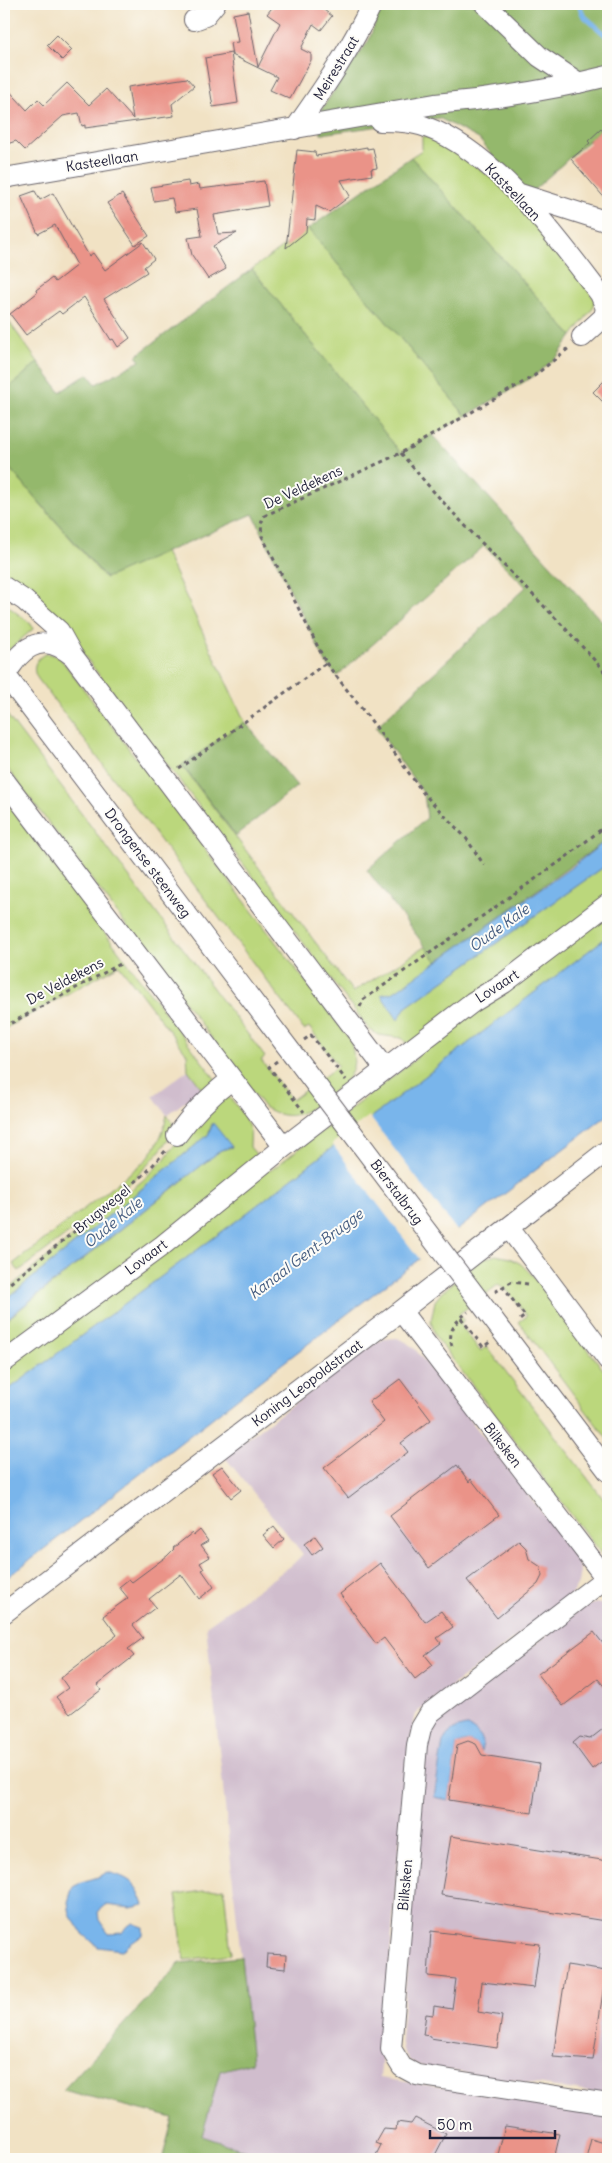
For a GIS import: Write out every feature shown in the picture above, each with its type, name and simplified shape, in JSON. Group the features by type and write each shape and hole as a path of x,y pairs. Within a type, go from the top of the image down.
{"street":[{"path":"194,20 205,16 215,4"},
{"name":"Meirestraat","path":"295,129 330,81 355,40 372,4"},
{"path":"485,4 540,57 579,83"},
{"name":"Kasteellaan","path":"4,178 435,104 487,100 608,76"},
{"name":"Kasteellaan","path":"348,120 387,121 424,126 463,145 492,167 539,218 600,294 606,308 604,317 582,337"},
{"path":"516,193 608,222"},
{"path":"4,587 24,600 59,631 73,656 385,1069"},
{"path":"4,674 26,649 37,644 50,643 56,645 73,656"},
{"name":"Drongense steenweg","path":"4,674 292,1053"},
{"path":"4,780 284,1147"},
{"name":"Lovaart","path":"4,1362 163,1245 284,1147 473,1002 504,983 608,904"},
{"name":"Bierstalbrug","path":"292,1053 608,1471"},
{"path":"177,1135 191,1114 208,1097 232,1079"},
{"name":"Koning Leopoldstraat","path":"4,1613 401,1311 608,1150"},
{"path":"509,1228 608,1360"},
{"name":"Bilksken","path":"401,1311 607,1580 430,1713 421,1728 417,1745 391,2049 402,2067 417,2075 608,2104"}],"path":[{"name":"De Veldekens","path":"326,664 262,536 260,524 264,516 401,453 534,376 582,337"},
{"path":"401,453 484,546 573,634 608,676"},
{"path":"165,778 326,664 376,727 424,794 466,838 484,865"},
{"path":"352,1026 363,1000 565,858 608,824"},
{"name":"De Veldekens","path":"4,1027 119,964 136,952"},
{"path":"311,1035 335,1066"},
{"path":"269,1067 293,1097"},
{"name":"Brugwegel","path":"4,1288 146,1173 177,1135"},
{"path":"488,1297 502,1286 511,1282 521,1282 536,1290 548,1280"},
{"path":"502,1286 525,1316"},
{"path":"442,1365 456,1353 450,1340 451,1331 461,1318 474,1307"},
{"path":"461,1318 483,1347"}],"shaded area":[{"path":"188,1070 202,1089 167,1115 153,1096"},
{"path":"397,1338 415,1349 575,1555 580,1571 578,1583 571,1595 416,1713 406,1762 380,2078 608,2112 608,2159 276,2159 201,2139 220,2071 252,2062 206,1626 292,1565 303,1554 224,1456 374,1344 384,1339"},
{"path":"596,1603 608,1606 608,2095 420,2066 409,2060 403,2050 401,2038 426,1743 433,1724 582,1608"}],"green space":[{"path":"382,4 608,4 608,123 526,197 479,139 439,118 321,134 319,113 369,40"},
{"path":"422,136 444,141 504,188 595,299 593,308 572,336 411,157 422,150"},
{"path":"411,157 572,336 557,357 534,376 466,416 308,229"},
{"path":"308,229 466,416 401,453 252,269"},
{"path":"252,269 401,453 432,435 608,628 608,839 437,962 367,870 427,818 424,794 376,727 526,587 484,546 337,676 326,663 253,514 106,578 4,462 4,392 38,362 60,392 88,374 96,384 140,361 136,356"},
{"path":"4,315 38,362 4,392"},
{"path":"4,462 105,578 165,552 245,722 182,766 353,992 426,946 437,962 394,992 381,995 398,1019 405,1008 608,864 608,936 239,1219 4,1393 4,1322 221,1150 232,1147 212,1124 208,1135 4,1301 4,1292 142,1181 164,1160 182,1134 203,1119 205,1105 223,1094 231,1100 243,1115 248,1126 250,1147 270,1171 417,1058 402,1038 378,1035 369,1029 64,629 4,581"},
{"path":"4,603 31,624 33,629 9,650 4,643"},
{"path":"45,654 60,658 350,1040 354,1058 350,1075 340,1087 312,1107 297,1114 282,1115 264,1107 4,764 4,711 265,1057 261,1060 292,1100 338,1066 309,1027 304,1030 38,679 35,665"},
{"path":"245,722 297,786 236,836 182,765"},
{"path":"4,799 216,1080 206,1094 188,1070 187,1054 119,965 4,1029"},
{"path":"167,1115 176,1128 162,1149 144,1168 83,1223 19,1271 13,1264 143,1163 158,1141"},
{"path":"496,1255 510,1258 521,1264 535,1278 608,1376 608,1440 519,1322 527,1316 506,1289 504,1290 499,1284 459,1314 464,1320 460,1324 480,1351 487,1347 608,1505 608,1563 435,1336 431,1321 435,1301 442,1292 482,1259"},
{"path":"224,1888 231,1954 184,1960 176,1895"},
{"path":"241,1957 252,2062 220,2071 202,2136 246,2151 238,2159 168,2159 163,2156 173,2118 63,2090 180,1963"}],"water":[{"name":"Oude Kale","path":"608,839 608,864 405,1008 398,1020 381,995 394,992 572,867"},
{"name":"Kanaal Gent-Brugge","path":"608,936 608,1115 283,1363 4,1580 4,1393 239,1219"},
{"name":"Oude Kale","path":"213,1123 232,1147 221,1150 4,1321 4,1301 208,1135"},
{"path":"466,1726 478,1734 483,1742 481,1752 477,1745 468,1741 457,1745 449,1800 434,1797 443,1742 452,1731"},
{"path":"107,1872 121,1876 131,1882 138,1891 144,1905 131,1908 106,1905 98,1912 99,1920 109,1934 122,1933 126,1927 133,1923 143,1927 143,1935 122,1950 98,1947 81,1932 70,1915 68,1902 73,1886 99,1877"}],"pier":[{"path":"369,1116 458,1232 421,1261 332,1144"}],"building":[{"path":"275,4 316,4 332,16 321,30 313,24 301,49 311,54 311,60 290,99 270,90 277,77 232,55 230,43 238,42 233,14 248,11 258,67 280,23 267,14"},
{"path":"57,35 72,50 62,60 47,45"},
{"path":"231,53 238,103 213,107 205,58"},
{"path":"187,78 194,86 172,104 174,116 85,128 85,125 82,126 79,113 63,116 25,150 16,141 4,145 4,85 27,110 38,99 44,105 67,83 89,105 106,89 133,119 128,87"},
{"path":"601,129 608,137 608,202 571,159 590,143 588,141"},
{"path":"367,147 367,149 373,148 377,168 371,169 372,175 341,180 350,196 329,212 316,206 315,220 307,219 306,232 286,248 297,150 315,152 316,156"},
{"path":"188,181 189,186 199,184 200,189 264,181 268,206 214,215 218,234 237,233 213,246 226,269 208,279 192,255 188,238 202,236 197,209 175,212 172,198 154,201 151,187"},
{"path":"35,191 40,200 53,193 89,256 93,253 105,270 143,242 154,259 144,267 147,272 104,299 130,338 118,347 113,339 111,340 84,297 62,314 59,311 26,335 10,314 37,293 36,290 52,278 55,282 77,265 55,225 38,234 21,196"},
{"path":"122,194 149,236 135,245 107,203"},
{"path":"608,377 608,407 593,392"},
{"path":"400,1379 431,1420 401,1443 408,1452 348,1498 324,1468 384,1422 369,1402"},
{"path":"457,1465 469,1482 471,1479 499,1515 429,1568 390,1516"},
{"path":"222,1466 241,1490 231,1498 212,1473"},
{"path":"274,1526 284,1539 274,1548 263,1535"},
{"path":"200,1530 208,1541 201,1545 210,1557 200,1563 204,1569 202,1570 214,1587 199,1599 181,1574 149,1599 156,1607 133,1625 143,1638 128,1649 134,1656 97,1685 101,1690 70,1714 56,1697 68,1688 61,1678 117,1635 103,1616 128,1598 119,1587 129,1579 132,1582 167,1556 173,1548 192,1533 193,1536"},
{"path":"315,1536 323,1547 312,1555 304,1544"},
{"path":"519,1541 526,1548 529,1559 541,1567 542,1576 538,1584 497,1618 467,1580"},
{"path":"380,1563 425,1622 441,1611 453,1627 437,1638 441,1643 425,1655 433,1665 415,1679 384,1638 376,1644 340,1594"},
{"path":"594,1632 608,1650 608,1691 598,1679 563,1706 538,1674"},
{"path":"608,1725 608,1757 592,1769 573,1743 580,1737 590,1739"},
{"path":"468,1741 476,1744 482,1755 539,1764 532,1813 449,1800 457,1745"},
{"path":"451,1836 608,1861 608,1900 605,1921 441,1895"},
{"path":"431,1931 540,1944 534,1988 482,1982 478,2012 502,2016 497,2048 430,2038 430,2036 423,2035 426,2014 433,2015 434,2006 452,2009 456,1979 428,1976"},
{"path":"267,1954 286,1955 285,1969 266,1967"},
{"path":"567,1965 606,1971 593,2060 553,2057"},
{"path":"415,2118 446,2134 433,2159 374,2159 381,2145 376,2143 384,2129 396,2130 397,2122 411,2124"},
{"path":"505,2126 560,2134 554,2159 497,2159"},
{"path":"591,2139 608,2144 608,2159 586,2159"}],"waterway":[{"path":"579,4 583,15 608,37"}]}
